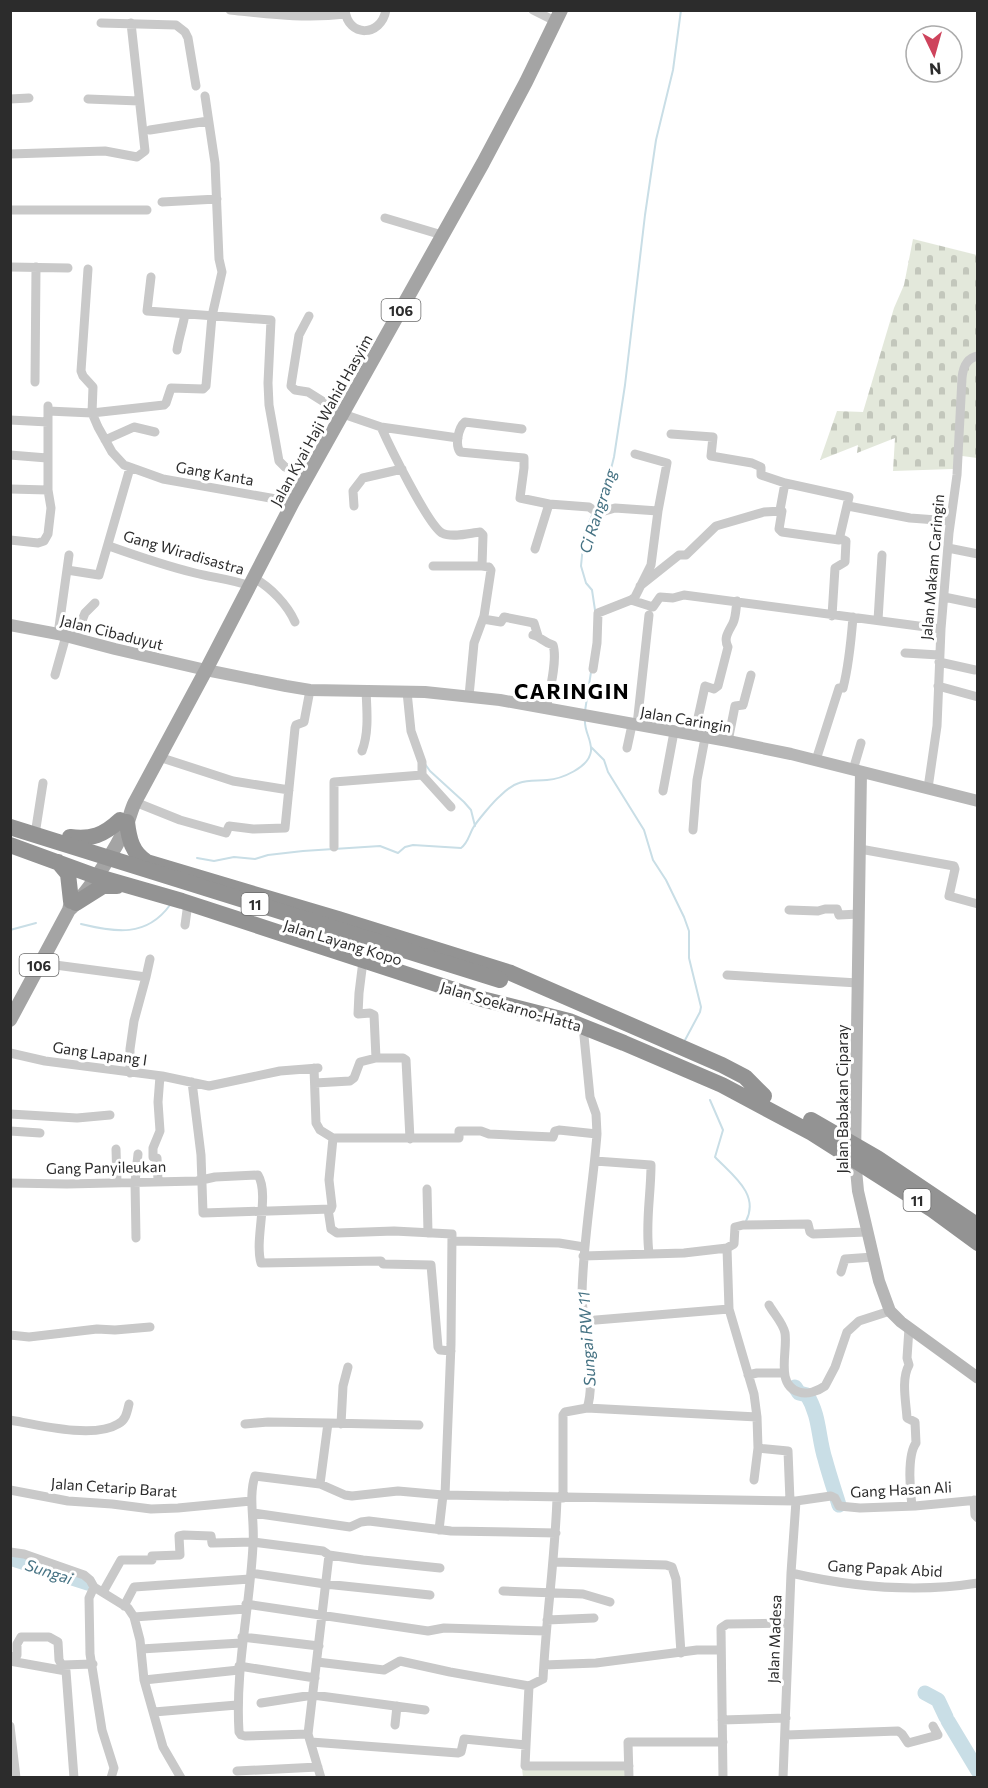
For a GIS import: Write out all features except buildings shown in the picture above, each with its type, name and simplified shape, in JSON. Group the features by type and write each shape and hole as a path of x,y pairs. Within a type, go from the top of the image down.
{"highway":[{"path":"70,837 85,839 96,837 128,815"},
{"path":"128,815 128,834 133,848 147,862"},
{"name":"Jalan Soekarno-Hatta","path":"10,819 453,954 520,977 722,1065 745,1077 765,1096"},
{"name":"Jalan Layang Kopo","path":"10,827 499,985 576,1024"},
{"name":"Jalan Layang Kopo","path":"10,838 557,1002"},
{"name":"Jalan Soekarno-Hatta","path":"10,846 91,875 188,903 482,999 576,1024 722,1085 855,1152 978,1243"},
{"path":"58,862 68,874 72,905 103,886 136,888"},
{"path":"216,913 208,909 204,897 210,886 223,884"},
{"name":"Jalan Soekarno-Hatta","path":"557,1002 667,1047 765,1096 978,1226"}],"main road":[{"name":"Jalan Kyai Haji Wahid Hasyim","path":"10,1020 72,905 128,815 207,670 293,501 526,82 558,16"}],"street":[{"path":"230,10 303,17 321,17 345,12 348,22 354,28 362,31 379,27 389,11"},
{"path":"533,10 558,16"},
{"path":"101,22 176,25 185,32 188,38 196,86"},
{"path":"10,153 105,151 137,157 145,151 131,23"},
{"path":"10,540 38,543 47,538 51,508 47,458 48,409 92,413 164,405 171,388 205,388 212,316 222,272 219,259 215,163 205,96"},
{"path":"10,99 29,98"},
{"path":"88,99 139,101"},
{"path":"150,130 208,122"},
{"path":"162,202 217,199"},
{"path":"10,210 147,210"},
{"path":"385,218 442,235"},
{"path":"10,267 68,268"},
{"path":"35,382 36,267"},
{"path":"67,570 99,575 131,468 122,464 105,440 92,413 93,387 81,371 88,269"},
{"path":"150,277 147,311 272,322 268,383 281,464 309,475"},
{"path":"177,350 178,337 185,314"},
{"path":"309,316 299,335 291,386 295,390 308,392 343,414 381,427 458,438"},
{"name":"Jalan Makam Caringin","path":"928,788 937,726 941,629 950,521 957,475 963,369 968,360 978,356"},
{"path":"10,420 48,422"},
{"path":"522,429 465,422 461,425 458,450 524,458 520,498 549,504 589,507 598,513 615,508 657,511"},
{"path":"105,440 134,427 155,432"},
{"path":"381,427 425,510 440,531 449,534 481,532 486,568 483,619 474,643 469,696"},
{"path":"671,434 713,437 711,456 752,463 761,467 761,475 785,483 849,497 840,538"},
{"path":"593,669 598,613 632,600 651,565 657,511 667,463 635,454"},
{"path":"10,455 47,458"},
{"name":"Gang Kanta","path":"131,468 163,479 293,501"},
{"path":"354,506 353,491 363,478 402,469"},
{"path":"785,483 780,510 782,513 779,529 782,532 839,540 840,538 846,541 845,562 835,568 832,616"},
{"path":"10,489 48,490"},
{"path":"535,549 549,504"},
{"path":"848,506 910,518 950,521"},
{"path":"640,586 679,555 686,555 716,526 764,512 780,510"},
{"name":"Gang Wiradisastra","path":"109,546 198,574 252,582"},
{"path":"948,548 978,554"},
{"path":"55,675 66,636 69,555"},
{"path":"878,620 882,555"},
{"path":"433,566 486,568"},
{"path":"252,582 277,596 290,611 295,622"},
{"path":"632,600 653,607 660,597 673,598 678,595 941,629"},
{"path":"944,597 978,604"},
{"path":"693,830 705,687 717,688 728,647 726,643 728,631 733,623 737,601"},
{"path":"66,636 95,603"},
{"path":"627,748 634,725 649,615"},
{"path":"483,619 501,622 504,617 534,623 538,636 543,642 554,647 546,709"},
{"path":"816,760 839,688 843,688 846,677 850,660 853,617"},
{"name":"Jalan Cibaduyut","path":"10,625 207,670"},
{"path":"905,653 939,659 975,670"},
{"name":"Jalan Caringin","path":"207,670 310,690 469,696 546,709 728,741 816,760 978,801"},
{"path":"728,741 735,706 743,705 751,675"},
{"path":"938,686 978,697"},
{"path":"128,815 180,820 226,833 229,826 286,828 295,728 296,725 304,722 310,690"},
{"path":"362,751 367,724 366,691"},
{"path":"407,692 411,731 422,762 422,775 451,807"},
{"path":"663,791 674,732"},
{"path":"857,771 861,743"},
{"path":"159,757 233,781 289,790"},
{"name":"Jalan Babakan Ciparay","path":"857,771 860,849 855,1152 857,1187 879,1281 890,1311 909,1328 978,1378"},
{"path":"334,847 334,782 422,775"},
{"path":"36,828 43,783"},
{"path":"860,849 954,866 955,871 949,896 978,904"},
{"path":"185,925 188,903"},
{"path":"789,910 837,909 839,915 859,914"},
{"path":"130,1073 130,1049 134,1021 150,959"},
{"path":"363,961 358,1014 374,1015 376,1058"},
{"path":"40,963 146,976"},
{"path":"726,975 858,983"},
{"path":"576,1024 590,1097 596,1114 597,1134 584,1251 582,1296 591,1390 587,1408"},
{"name":"Gang Lapang I","path":"10,1053 45,1061 160,1076 209,1086 280,1071 317,1068 315,1083"},
{"path":"410,1140 406,1060 389,1057 360,1062 354,1078 350,1081 315,1083 316,1123 320,1130 333,1138 410,1140 459,1138 459,1131 552,1137 555,1136 555,1131 559,1130 597,1134"},
{"path":"158,1181 157,1158 153,1157 152,1150 160,1131 158,1102 160,1076"},
{"path":"189,1081 200,1146 203,1213 328,1209 332,1206 329,1180 333,1138"},
{"path":"10,1114 77,1118 110,1115"},
{"path":"10,1131 40,1133"},
{"path":"116,1149 117,1182"},
{"path":"136,1238 135,1182 138,1154"},
{"path":"595,1161 651,1165 647,1218 649,1253"},
{"name":"Gang Panyileukan","path":"10,1183 67,1184 202,1180 215,1177 258,1175 261,1181 262,1210"},
{"path":"427,1189 429,1233"},
{"path":"328,1209 331,1229 337,1233 452,1234 451,1351 444,1495 439,1530"},
{"path":"262,1210 259,1236 261,1263 381,1262 383,1264 431,1265 438,1347 440,1350 451,1351"},
{"path":"453,1241 559,1243 584,1251 684,1253 727,1248 734,1244 734,1229 738,1225 808,1224 813,1234 867,1232"},
{"path":"727,1248 729,1309 754,1394 757,1417 758,1448 753,1479"},
{"path":"841,1272 845,1259 873,1257"},
{"path":"769,1305 785,1332 784,1373 788,1384 796,1391 806,1393 822,1389 835,1367 847,1332 859,1321 890,1311"},
{"path":"584,1321 729,1309"},
{"path":"10,1335 29,1337 97,1329 150,1327"},
{"path":"909,1328 907,1358 909,1365 905,1372 906,1404 907,1418 915,1422 916,1443 912,1448 911,1458 912,1506"},
{"path":"341,1424 348,1367"},
{"path":"748,1375 784,1373"},
{"path":"10,1420 87,1431 103,1430 120,1424 126,1417 129,1404"},
{"path":"317,1662 384,1670 400,1662 529,1686 543,1679 550,1594 558,1562 556,1533 565,1412 587,1408 757,1417"},
{"path":"320,1484 328,1423"},
{"path":"245,1424 419,1425"},
{"name":"Jalan Madesa","path":"758,1448 788,1451 793,1501 783,1778"},
{"path":"526,1745 464,1739 461,1752 458,1753 309,1738 243,1736 239,1732 237,1705 242,1640 251,1576 253,1513 251,1502 254,1478 256,1476 320,1484 352,1496 398,1491 444,1495 560,1498 793,1501"},
{"name":"Jalan Cetarip Barat","path":"10,1490 68,1501 152,1509 251,1502"},
{"name":"Gang Hasan Ali","path":"793,1501 831,1496 842,1507 912,1506 976,1500"},
{"path":"976,1500 978,1518"},
{"path":"253,1513 350,1527 365,1521 439,1530 556,1533"},
{"path":"111,1778 114,1768 102,1730 90,1654 90,1598 121,1560 152,1560 152,1556 180,1555 179,1535 212,1536 212,1543 253,1542 323,1551 329,1555 440,1568"},
{"path":"10,1552 24,1554 84,1575 98,1590 124,1606 134,1617 141,1649 144,1680 163,1747 182,1778"},
{"path":"321,1778 309,1738 329,1555"},
{"path":"558,1562 672,1567 676,1579 681,1653"},
{"name":"Gang Papak Abid","path":"791,1573 816,1579 880,1586 929,1588 978,1583"},
{"path":"124,1606 134,1587 251,1576 430,1595"},
{"path":"503,1591 583,1594 610,1602"},
{"path":"134,1617 246,1606 428,1631 452,1628 546,1631"},
{"path":"547,1620 594,1617"},
{"path":"723,1778 721,1628 727,1624 789,1623"},
{"path":"10,1656 18,1655 17,1644 21,1637 49,1637 58,1642 58,1660 62,1665 93,1664"},
{"path":"141,1649 242,1640 319,1646"},
{"path":"544,1665 596,1664 721,1650"},
{"path":"10,1661 66,1671 74,1778"},
{"path":"144,1680 239,1668 315,1678"},
{"path":"529,1686 525,1766 629,1772 627,1745 630,1742 723,1742"},
{"path":"261,1703 313,1695 425,1710"},
{"path":"154,1712 237,1705"},
{"path":"395,1725 397,1707"},
{"path":"722,1720 786,1718"},
{"path":"10,1726 16,1778"},
{"path":"786,1735 898,1731 908,1743 938,1735 933,1726"},
{"path":"237,1771 318,1767"}],"green space":[{"path":"913,239 977,255 977,458 955,455 953,469 893,471 895,438 857,453 858,445 820,460 837,411 863,412 894,308 904,285"},
{"path":"629,1768 629,1777 523,1777 522,1769"}],"waterway":[{"name":"Ci Rangrang","path":"595,508 605,493 614,457 656,140 673,70 681,10"},
{"name":"Ci Rangrang","path":"593,513 584,535 581,566 586,583 592,590 595,610"},
{"name":"Ci Rangrang","path":"585,711 591,672"},
{"name":"Ci Rangrang","path":"197,858 214,861 234,857 255,859 268,855 303,851 380,846 398,853 405,847 413,845 461,848 482,816 509,788 522,782 560,777 574,772 585,763 591,751 585,720"},
{"path":"591,747 604,760 608,772 644,830 653,860 666,880 689,931 689,958 701,1007 684,1042"},
{"path":"425,764 471,810 475,826"},
{"name":"Ci Rangrang","path":"81,924 118,930 140,928 161,916 170,905"},
{"name":"Ci Rangrang","path":"10,930 36,923"},
{"path":"710,1100 723,1130 715,1157 736,1178 747,1194 749,1211 746,1221"},
{"path":"795,1387 799,1393 807,1395 814,1411 839,1505"},
{"name":"Sungai","path":"10,1558 88,1583"},
{"path":"925,1693 938,1700 946,1717"},
{"path":"948,1721 978,1771"}],"district":[{"name":"CARINGIN","path":"572,690"}],"water label":[{"name":"Sungai RW 11","path":"586,1339"}]}
